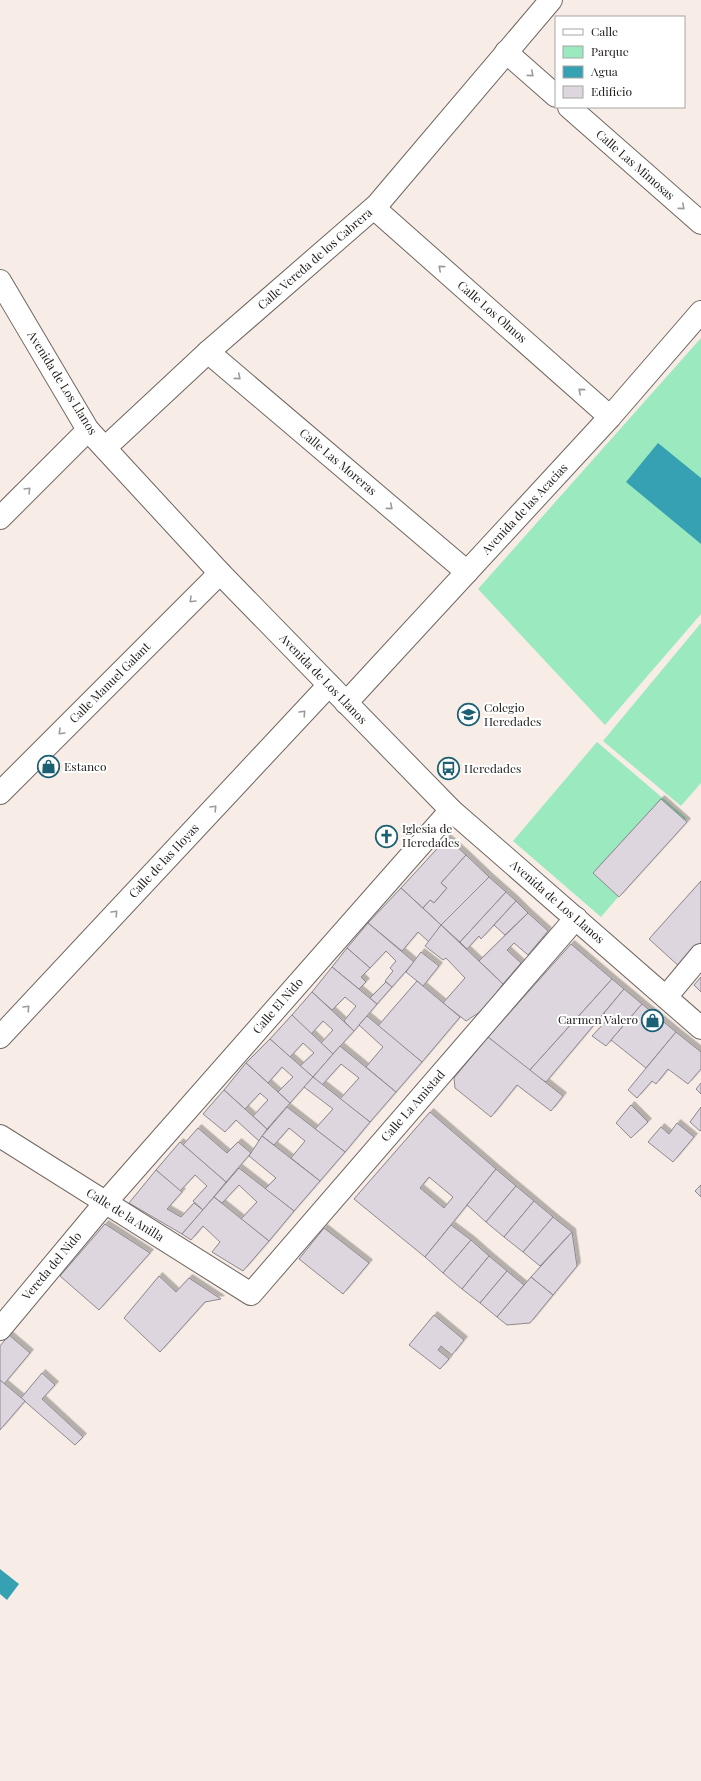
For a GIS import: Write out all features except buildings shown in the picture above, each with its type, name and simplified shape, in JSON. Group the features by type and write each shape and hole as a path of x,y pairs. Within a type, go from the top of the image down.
{"street":[{"name":"Calle Vereda de los Cabrera","path":"105,448 208,352 374,208 551,0"},
{"path":"506,52 555,95"},
{"name":"Calle Las Mimosas","path":"570,108 701,223"},
{"name":"Calle Los Olmos","path":"374,208 610,417"},
{"name":"Avenida de Los Llanos","path":"0,281 88,430 220,573 346,704 451,810 701,1028"},
{"name":"Avenida de las Acacias","path":"346,704 610,417 701,312"},
{"name":"Calle Las Moreras","path":"208,352 467,572"},
{"path":"0,518 88,430"},
{"name":"Calle Manuel Galant","path":"0,794 220,573"},
{"name":"Calle de las Hoyas","path":"0,1037 329,685"},
{"name":"Calle El Nido","path":"105,1203 451,810"},
{"name":"Calle La Amistad","path":"251,1294 576,918"},
{"path":"666,997 701,955"},
{"name":"Calle de la Anilla","path":"0,1136 251,1294"},
{"name":"Vereda del Nido","path":"0,1329 105,1203"}],"green space":[{"path":"701,338 701,614 605,725 478,589"},
{"path":"701,623 701,783 681,806 603,741"},
{"path":"597,742 686,818 601,917 513,841"}],"water":[{"path":"658,443 701,478 701,544 626,482"},
{"path":"0,1569 19,1584 7,1600 0,1594"}],"place":[{"name":"Colegio Heredades","path":"468,715"},
{"name":"Estanco","path":"48,767"},
{"name":"Heredades","path":"449,769"},
{"name":"Iglesia de Heredades","path":"387,836"},
{"name":"Carmen Valero","path":"653,1020"}]}
